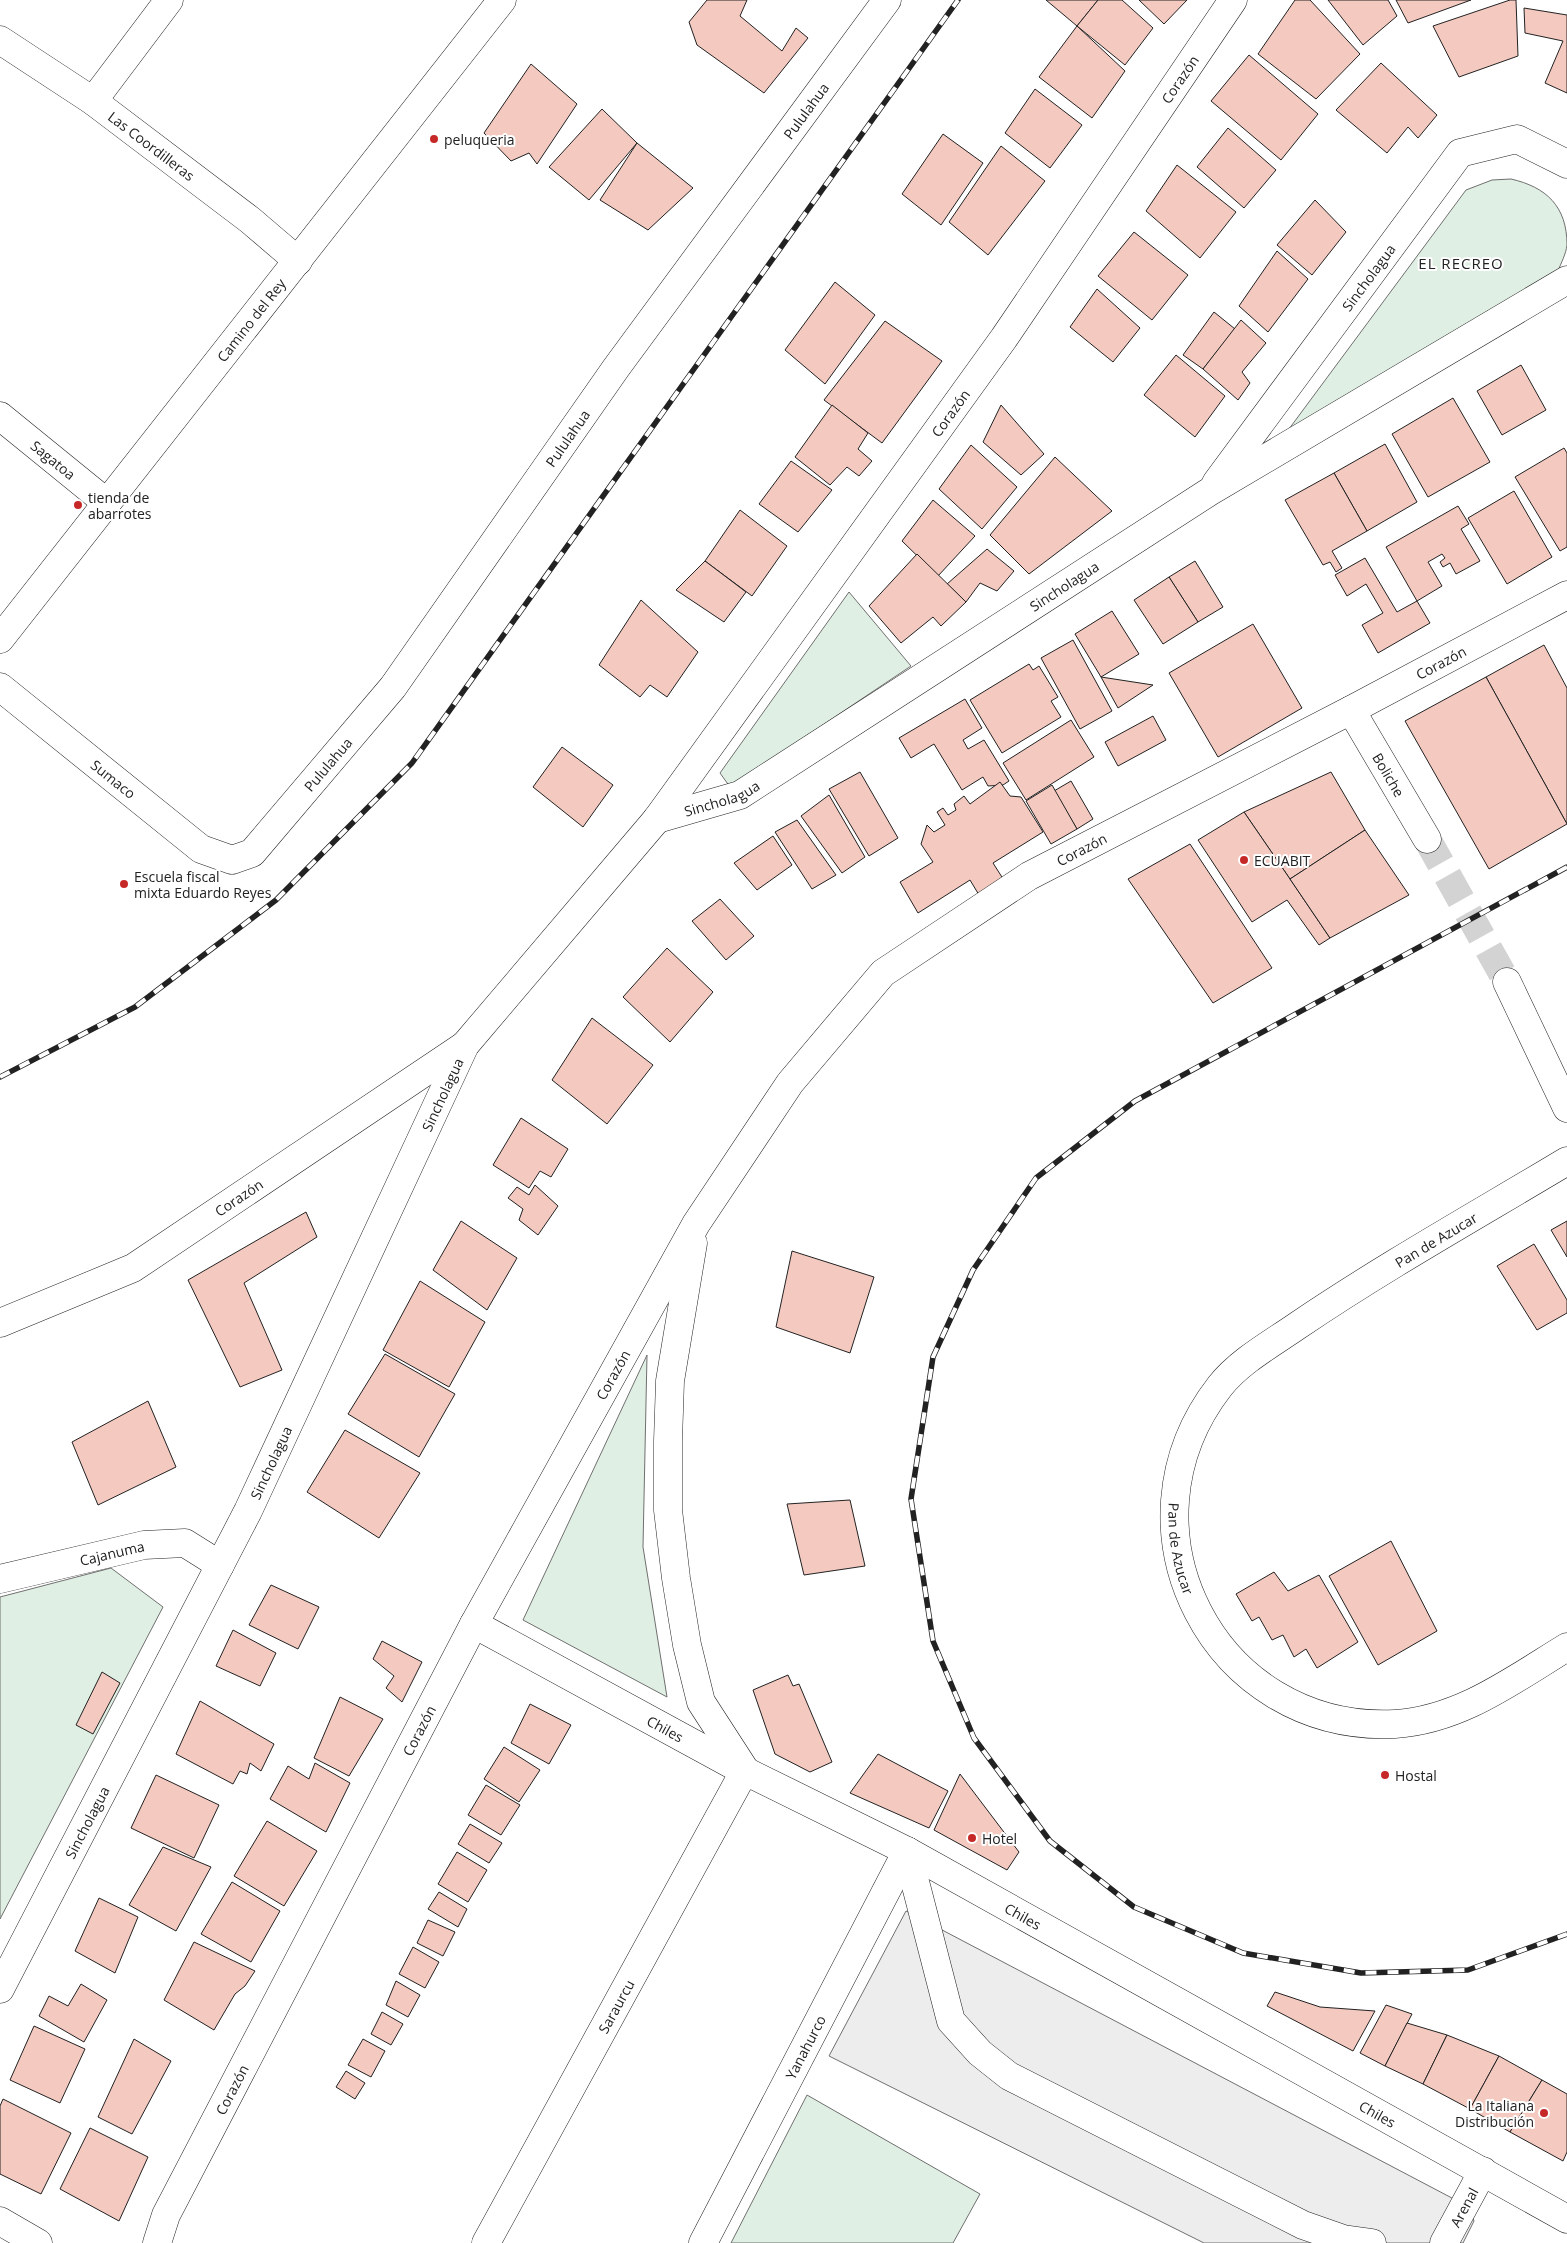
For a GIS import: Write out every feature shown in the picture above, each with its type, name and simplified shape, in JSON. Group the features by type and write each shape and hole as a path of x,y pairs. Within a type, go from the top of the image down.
{"street":[{"path":"93,101 169,0"},
{"name":"Camino del Rey","path":"0,639 502,0"},
{"name":"Pululahua","path":"232,860 252,853 394,687 616,368 887,0"},
{"name":"Corazón","path":"657,819 1004,338 1233,0"},
{"name":"Las Coordilleras","path":"0,40 93,101 250,220 298,261"},
{"name":"Sincholagua","path":"1209,492 1460,153 1517,140 1567,164"},
{"name":"Sincholagua","path":"0,1989 252,1502 465,1045 657,819 740,795 1209,492 1567,280"},
{"name":"Sagatoa","path":"0,416 107,503"},
{"name":"Corazón","path":"157,2243 166,2215 474,1624 696,1224 790,1083 883,973 1029,876 1351,710 1567,595"},
{"name":"Sumaco","path":"0,688 201,849 232,860"},
{"name":"Boliche","path":"1351,710 1427,839"},
{"path":"1507,982 1567,1108"},
{"name":"Corazón","path":"0,1323 133,1268 465,1045"},
{"name":"Pan de Azucar","path":"1567,1161 1324,1308 1238,1367 1221,1385 1194,1428 1184,1454 1177,1483 1174,1512 1180,1569 1192,1602 1205,1626 1235,1663 1264,1688 1288,1702 1314,1713 1370,1724 1424,1720 1474,1703 1567,1647"},
{"name":"Corazón","path":"696,1224 670,1381 668,1510 676,1578 687,1644 701,1702 745,1770"},
{"name":"Cajanuma","path":"0,1579 144,1546 185,1543 220,1565"},
{"name":"Chiles","path":"474,1624 745,1770 907,1851 1567,2219"},
{"name":"Saraurcu","path":"486,2243 745,1770"},
{"path":"907,1851 951,2021 980,2053 1010,2076 1303,2225 1344,2239 1372,2243"},
{"name":"Yanahurco","path":"703,2243 907,1851"},
{"name":"Arenal","path":"1444,2243 1483,2171"},
{"path":"0,2221 38,2243"}],"green space":[{"path":"1511,179 1535,187 1552,200 1559,209 1566,231 1567,245 1558,271 1286,433 1466,190 1492,180"},
{"path":"849,592 911,666 730,787 720,773"},
{"path":"647,1355 643,1547 667,1697 523,1620"},
{"path":"111,1568 163,1607 0,1919 0,1597"},
{"path":"807,2095 980,2194 953,2243 731,2243"}],"shaded area":[{"path":"906,1911 1469,2207 1474,2221 1463,2243 1204,2243 829,2056"}],"building":[{"path":"707,0 747,0 740,16 782,51 796,28 808,38 764,93 697,45 689,22"},
{"path":"1046,0 1098,0 1077,26"},
{"path":"1098,0 1122,0 1153,28 1125,65 1077,26"},
{"path":"1139,0 1187,0 1164,24"},
{"path":"1295,0 1310,0 1360,54 1316,99 1258,54"},
{"path":"1328,0 1388,0 1397,16 1363,45"},
{"path":"1396,0 1471,0 1408,23"},
{"path":"1510,0 1516,0 1518,56 1459,77 1433,26"},
{"path":"1524,8 1567,15 1567,93 1545,83 1563,41 1525,33"},
{"path":"1077,26 1125,71 1092,118 1039,77"},
{"path":"1249,55 1318,114 1281,160 1211,101"},
{"path":"1381,63 1437,115 1418,138 1408,127 1387,153 1336,110"},
{"path":"531,64 577,104 537,164 529,153 511,161 484,133"},
{"path":"1035,89 1082,125 1050,168 1005,133"},
{"path":"602,109 637,143 589,200 549,167"},
{"path":"1228,128 1276,170 1244,208 1197,167"},
{"path":"943,134 983,163 941,225 902,194"},
{"path":"637,143 693,188 648,230 600,200"},
{"path":"1001,146 1045,181 988,255 949,222"},
{"path":"1177,165 1236,212 1200,258 1146,211"},
{"path":"1315,200 1346,232 1312,275 1277,245"},
{"path":"1134,232 1188,275 1152,320 1098,276"},
{"path":"1277,251 1308,279 1268,332 1239,306"},
{"path":"835,282 875,315 825,384 785,350"},
{"path":"1097,289 1140,328 1113,362 1070,327"},
{"path":"1214,312 1235,329 1203,369 1183,355"},
{"path":"1241,320 1266,343 1242,372 1250,383 1238,400 1203,369"},
{"path":"885,321 942,361 882,443 824,400"},
{"path":"1176,355 1225,396 1195,437 1144,395"},
{"path":"1521,365 1546,410 1502,435 1477,391"},
{"path":"1453,398 1490,462 1428,497 1392,434"},
{"path":"832,405 868,433 858,449 872,461 859,476 847,467 830,485 795,457"},
{"path":"1001,405 1044,454 1021,475 983,442"},
{"path":"1385,444 1417,502 1367,531 1334,473"},
{"path":"971,445 1017,487 982,529 939,489"},
{"path":"1564,448 1567,453 1567,547 1560,551 1515,477"},
{"path":"1055,457 1112,511 1029,574 990,535"},
{"path":"791,461 832,490 798,532 759,504"},
{"path":"1334,473 1367,531 1332,551 1342,568 1336,572 1330,562 1323,565 1285,500"},
{"path":"1514,491 1552,557 1507,584 1468,518"},
{"path":"933,500 975,536 938,576 902,541"},
{"path":"1458,506 1469,524 1461,529 1480,561 1456,574 1450,563 1443,567 1440,562 1445,558 1442,554 1428,562 1442,586 1417,601 1386,547"},
{"path":"740,510 787,546 752,596 705,561"},
{"path":"987,549 1014,571 997,591 980,583 966,602 947,584"},
{"path":"917,554 966,602 941,626 933,617 901,643 869,606"},
{"path":"1365,558 1397,612 1417,601 1430,623 1378,653 1362,625 1383,613 1366,584 1347,596 1335,575"},
{"path":"705,561 746,592 724,622 676,590"},
{"path":"1195,561 1223,607 1198,622 1169,577"},
{"path":"1169,577 1198,622 1163,644 1134,600"},
{"path":"641,600 698,652 667,697 650,685 640,697 599,665"},
{"path":"1112,611 1139,654 1101,677 1075,634"},
{"path":"1253,624 1302,708 1218,757 1169,673"},
{"path":"1073,640 1112,711 1080,729 1041,658"},
{"path":"1544,645 1567,688 1567,824 1486,677"},
{"path":"1029,664 1033,670 1039,666 1058,697 1051,701 1061,717 1002,753 970,700"},
{"path":"1101,677 1153,685 1118,708"},
{"path":"1486,677 1567,824 1489,869 1405,721"},
{"path":"965,699 982,728 963,740 968,749 984,740 1009,781 1003,785 988,786 983,777 962,790 934,744 911,758 899,738"},
{"path":"1153,716 1166,740 1118,766 1105,742"},
{"path":"1071,720 1094,757 1026,800 1003,763"},
{"path":"562,747 613,785 583,827 533,787"},
{"path":"860,772 898,838 869,856 829,789"},
{"path":"1331,772 1365,830 1290,879 1244,812"},
{"path":"1071,781 1093,819 1077,829 1054,791"},
{"path":"1000,782 1010,796 1021,797 1043,832 993,863 1007,885 982,900 970,880 918,913 900,882 933,862 921,844 927,825 934,832 945,825 937,812 943,808 948,815 956,810 954,804 964,796 970,804"},
{"path":"1052,785 1077,829 1051,844 1026,801"},
{"path":"829,795 865,857 842,873 801,816"},
{"name":"ECUABIT","path":"1244,812 1330,938 1319,945 1287,900 1252,922 1198,840"},
{"path":"797,820 836,875 812,889 775,832"},
{"path":"1365,830 1409,895 1330,938 1290,879"},
{"path":"773,836 792,865 757,890 734,863"},
{"path":"1190,844 1272,968 1213,1003 1128,879"},
{"path":"720,899 754,936 726,960 692,921"},
{"path":"667,948 713,992 670,1042 623,997"},
{"path":"592,1018 653,1065 607,1124 552,1080"},
{"path":"521,1118 568,1149 551,1177 540,1171 529,1188 493,1165"},
{"path":"535,1185 558,1206 538,1235 519,1220 523,1209 508,1198 517,1187 529,1195"},
{"path":"306,1212 317,1237 244,1283 282,1370 240,1387 188,1280"},
{"path":"461,1221 517,1258 487,1310 433,1270"},
{"path":"1567,1221 1567,1257 1551,1230"},
{"path":"1534,1244 1567,1300 1567,1313 1537,1330 1497,1266"},
{"path":"792,1251 874,1277 850,1353 776,1327"},
{"path":"420,1281 485,1322 449,1387 383,1350"},
{"path":"385,1354 455,1394 419,1457 348,1414"},
{"path":"148,1401 176,1467 98,1505 72,1442"},
{"path":"345,1430 420,1473 379,1538 307,1492"},
{"path":"850,1500 865,1566 804,1575 787,1504"},
{"path":"1391,1541 1437,1631 1378,1665 1329,1576"},
{"path":"1274,1572 1288,1591 1319,1575 1358,1642 1317,1668 1306,1649 1294,1657 1283,1635 1272,1640 1259,1617 1252,1621 1236,1594"},
{"path":"271,1585 319,1607 298,1649 249,1625"},
{"path":"233,1630 276,1653 260,1686 216,1666"},
{"path":"382,1641 422,1662 402,1702 386,1688 394,1676 373,1659"},
{"path":"102,1672 120,1683 93,1734 76,1725"},
{"path":"788,1675 793,1686 799,1684 832,1762 810,1772 775,1754 753,1690"},
{"path":"340,1697 383,1719 349,1776 314,1758"},
{"path":"200,1701 274,1744 261,1771 250,1763 247,1774 240,1771 233,1784 176,1754"},
{"path":"530,1704 571,1725 549,1764 511,1743"},
{"path":"504,1747 540,1770 519,1802 484,1779"},
{"path":"878,1754 948,1791 929,1828 850,1793"},
{"path":"315,1763 350,1783 326,1832 270,1799 288,1766 309,1779"},
{"path":"960,1774 1019,1852 1007,1870 934,1830"},
{"path":"156,1775 219,1805 194,1858 131,1828"},
{"path":"486,1785 520,1805 501,1835 468,1815"},
{"path":"267,1821 317,1851 284,1906 234,1876"},
{"path":"470,1824 502,1843 489,1863 458,1844"},
{"path":"163,1847 211,1867 176,1931 129,1905"},
{"path":"457,1852 487,1870 468,1902 438,1884"},
{"path":"232,1882 280,1911 251,1962 201,1934"},
{"path":"439,1892 467,1909 458,1927 428,1909"},
{"path":"99,1898 138,1917 115,1973 75,1951"},
{"path":"428,1920 455,1932 443,1956 417,1943"},
{"path":"194,1942 255,1971 245,1986 235,1994 214,2030 164,2000"},
{"path":"413,1947 439,1962 425,1988 399,1974"},
{"path":"396,1981 420,1995 408,2017 386,2005"},
{"path":"81,1984 107,2000 84,2042 39,2016 49,1996 68,2006"},
{"path":"1275,1992 1320,2007 1375,2011 1353,2051 1267,2006"},
{"path":"1386,2005 1412,2014 1385,2066 1360,2053"},
{"path":"382,2012 403,2024 391,2045 371,2034"},
{"path":"1407,2023 1447,2035 1423,2084 1385,2066"},
{"path":"34,2026 85,2049 60,2103 10,2080"},
{"path":"1447,2035 1499,2056 1470,2109 1423,2084"},
{"path":"134,2039 171,2061 132,2134 98,2117"},
{"path":"363,2039 385,2051 371,2077 348,2065"},
{"path":"1499,2056 1542,2080 1510,2132 1470,2109"},
{"path":"346,2071 365,2083 355,2099 336,2087"},
{"name":"La Italiana Distribución","path":"1542,2080 1567,2094 1567,2152 1563,2161 1510,2132"},
{"path":"3,2099 71,2133 41,2194 0,2174 0,2106"},
{"path":"90,2128 148,2157 119,2221 60,2189"}],"tunnel":[{"path":"1427,839 1507,982"}],"railway":[{"path":"0,1077 135,1007 276,900 412,763 958,0"},
{"path":"1567,867 1135,1101 1036,1178 973,1270 933,1357 911,1499 933,1641 974,1738 1050,1841 1134,1907 1243,1953 1361,1973 1468,1970 1567,1934"}],"place":[{"name":"peluqueria","path":"434,139"},
{"name":"tienda de abarrotes","path":"78,505"},
{"name":"ECUABIT","path":"1244,860"},
{"name":"Escuela fiscal mixta Eduardo Reyes","path":"124,884"},
{"name":"Hostal","path":"1385,1775"},
{"name":"Hotel","path":"972,1838"},
{"name":"La Italiana Distribución","path":"1544,2113"}],"district":[{"name":"EL RECREO","path":"1461,263"}]}
